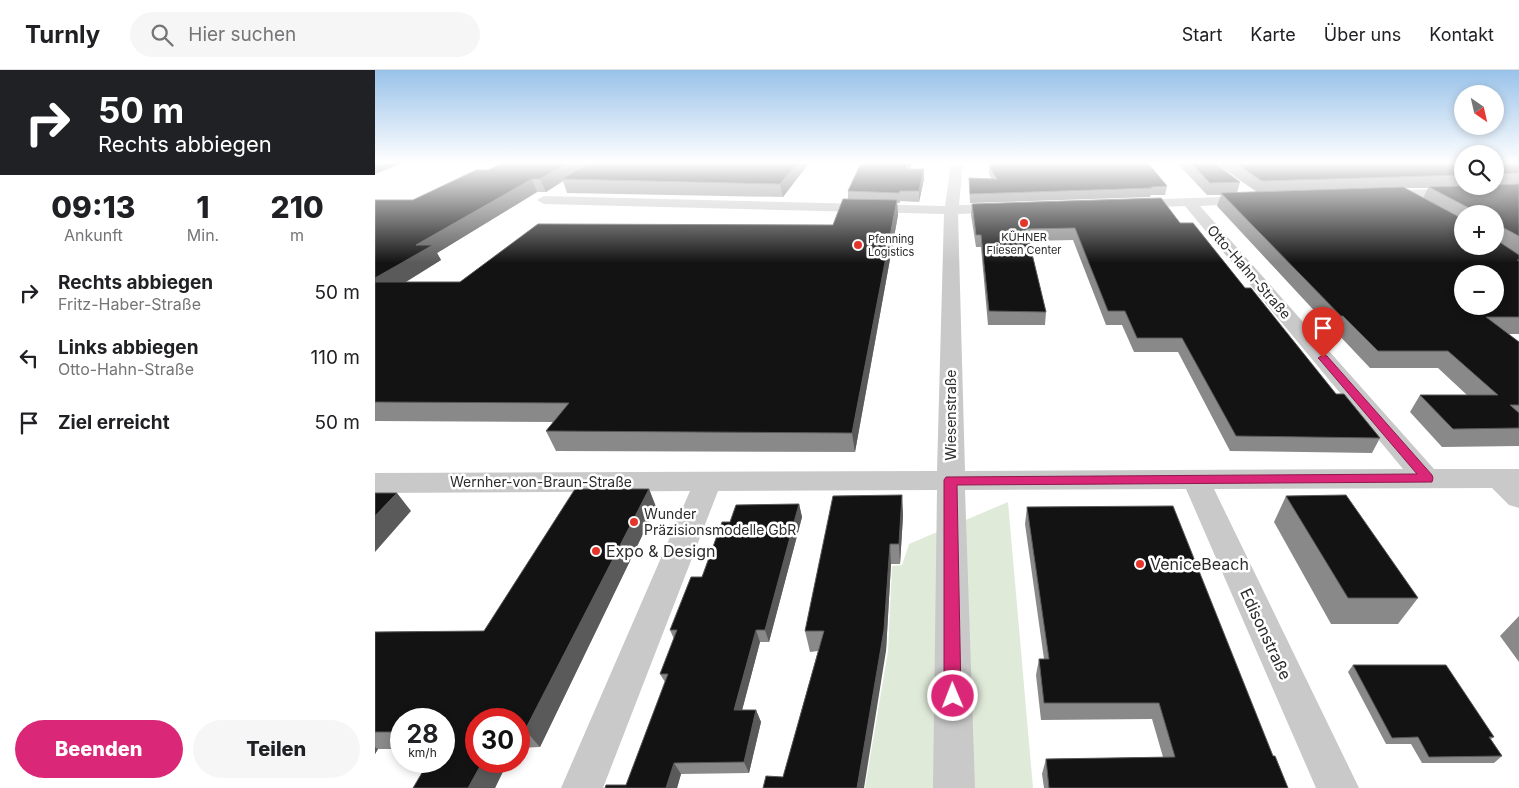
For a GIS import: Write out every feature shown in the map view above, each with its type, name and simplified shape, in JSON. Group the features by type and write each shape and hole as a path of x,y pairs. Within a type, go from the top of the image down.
{"street":[{"path":"550,197 544,200 951,210 1020,207"},
{"name":"Wiesenstraße","path":"953,197 951,210 951,480 954,788"},
{"path":"1119,204 1260,199 1255,197"},
{"path":"1405,197 1422,206"},
{"name":"Otto-Hahn-Straße","path":"1189,202 1427,478"},
{"path":"1509,478 1519,498"},
{"name":"Wernher-von-Braun-Straße","path":"375,483 1509,478"},
{"name":"Edisonstraße","path":"1195,480 1338,788"},
{"path":"582,788 708,481"}],"green space":[{"path":"1008,502 1033,788 865,788 888,651 892,566 902,565 909,544"}],"building":[{"path":"420,197 501,197 416,245 433,245 375,278 375,200 413,200"},
{"path":"1224,197 1421,197 1454,214 1454,255 1504,255 1504,245 1519,255 1519,260 1517,260 1519,261 1519,317 1486,317 1519,342 1519,405 1510,405 1519,413 1519,428 1453,429 1420,395 1498,395 1448,351 1378,351"},
{"path":"1447,197 1519,197 1519,236 1504,228 1504,205 1463,205"},
{"path":"1161,198 1180,223 1193,223 1245,288 1251,288 1336,394 1344,394 1380,438 1236,436 1182,338 1137,338 1125,311 1108,311 1075,228 1026,229 1046,312 989,311 981,235 976,235 972,204"},
{"path":"843,199 897,200 852,433 546,431 569,403 375,402 375,282 460,282 538,224 833,225"},
{"path":"575,489 649,489 530,720 530,708 465,708 465,773 476,773 468,788 413,788 422,773 455,773 455,708 390,708 390,732 375,732 375,632 484,631"},
{"path":"375,493 397,493 375,516"},
{"path":"902,495 899,544 890,544 884,630 857,788 763,788 766,776 783,777 824,631 805,631 833,496"},
{"path":"1346,495 1418,598 1348,598 1286,496"},
{"path":"799,504 765,630 756,630 734,710 756,710 744,762 674,763 666,788 605,788 606,785 626,785 668,674 660,674 677,630 670,630 691,577 702,577 722,522 730,522 736,505"},
{"path":"1173,506 1273,756 1275,756 1288,788 1049,788 1046,759 1175,757 1159,703 1044,703 1039,659 1049,659 1027,507"},
{"path":"1353,665 1446,665 1494,737 1489,737 1502,756 1429,757 1418,737 1392,738"}],"place":[{"name":"KÜHNER Fliesen Center","path":"1024,223"},
{"name":"Pfenning Logistics","path":"858,245"},
{"name":"Wunder Präzisionsmodelle GbR","path":"634,522"},
{"name":"Expo & Design","path":"596,551"},
{"name":"VeniceBeach","path":"1140,564"}],"route":[{"path":"953,696 951,480 1427,478 1323,358"}]}
